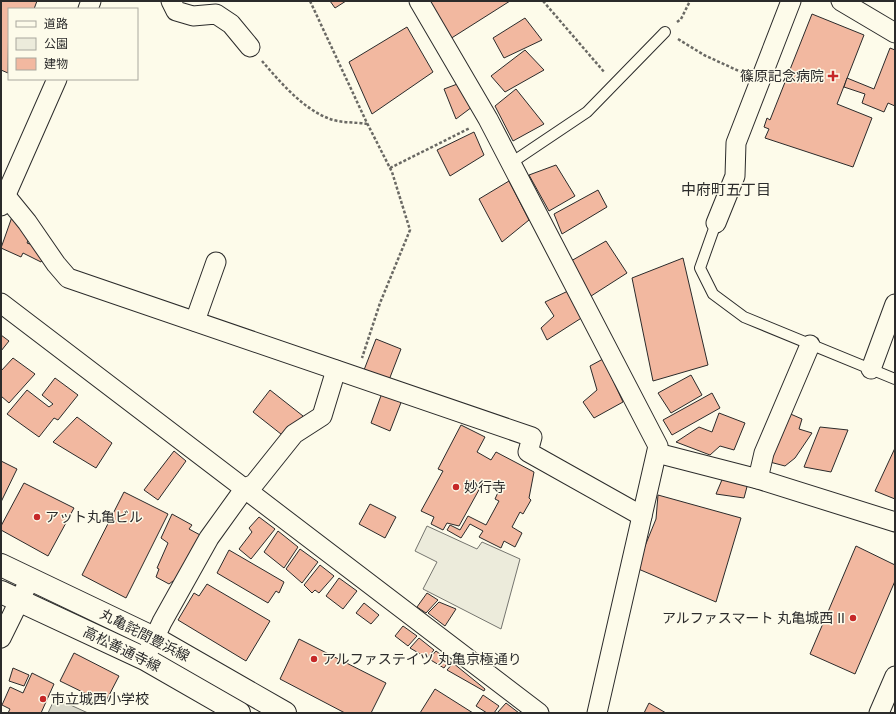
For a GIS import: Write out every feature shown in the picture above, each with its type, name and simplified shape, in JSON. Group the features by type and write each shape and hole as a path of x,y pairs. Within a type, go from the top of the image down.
{"main road":[{"name":"丸亀詫間豊浜線","path":"1,565 156,639 285,713"},
{"name":"高松善通寺線","path":"10,597 145,659 239,713"}],"street":[{"path":"171,1 176,11 193,16 216,14 231,24 250,47"},
{"path":"419,1 488,119 658,446 597,713"},
{"path":"716,223 735,176 736,143 791,1"},
{"path":"841,1 894,29"},
{"path":"57,80 3,201 27,222 56,264 68,278 532,437 528,452 642,516"},
{"path":"195,322 216,262"},
{"path":"1,303 540,713"},
{"path":"870,369 895,304"},
{"path":"758,479 764,453 810,345"},
{"path":"145,659 156,639 162,622 209,538 245,488 254,484 294,434 322,416 336,370"},
{"path":"657,453 758,479 895,522"},
{"path":"1,638 10,597 30,579"},
{"path":"880,713 895,676"}],"lane":[{"path":"511,163 588,112 665,32"},
{"path":"716,223 700,268 712,294 744,317 895,379"}],"path":[{"path":"310,1 367,124 390,168 410,230 380,303 356,377"},
{"path":"543,1 614,84"},
{"path":"690,1 681,19 665,32 704,55 760,80"},
{"path":"250,47 277,79 306,105 331,120 367,124"},
{"path":"390,168 488,119"}],"green space":[{"path":"427,526 477,549 482,542 520,559 501,629 423,589 437,562 415,551"}],"shaded area":[{"path":"55,698 88,713 48,713"}],"building":[{"path":"1,1 37,1 34,8 8,8 8,73 1,70"},
{"path":"330,1 346,1 335,8"},
{"path":"428,1 510,1 450,39"},
{"path":"812,14 864,35 837,104 872,118 853,167 765,138 769,129 764,127 767,118 770,120"},
{"path":"525,18 542,40 504,58 493,38"},
{"path":"407,27 433,72 372,114 349,62"},
{"path":"890,48 895,50 895,106 888,103 884,112 862,103 865,94 844,87 847,78 874,89"},
{"path":"525,50 544,70 505,92 491,76"},
{"path":"460,83 472,107 456,119 444,89"},
{"path":"516,89 544,124 513,141 495,106"},
{"path":"474,132 484,155 450,176 437,150"},
{"path":"556,165 575,196 549,211 529,175"},
{"path":"509,181 529,220 502,242 479,199"},
{"path":"598,190 607,207 562,234 554,214"},
{"path":"13,214 30,236 27,243 38,247 44,257 41,262 23,253 21,257 1,248"},
{"path":"606,241 627,273 588,298 571,261"},
{"path":"683,258 708,365 653,381 632,278"},
{"path":"568,291 583,317 547,340 541,328 554,316 545,302"},
{"path":"1,335 9,341 1,351"},
{"path":"376,339 401,349 389,380 364,370"},
{"path":"13,358 35,374 9,403 1,396 1,371"},
{"path":"603,359 623,402 594,418 583,402 597,390 590,366"},
{"path":"691,375 702,395 671,413 658,393"},
{"path":"55,378 78,395 58,420 54,418 39,437 7,414 27,390 49,407 53,404 42,395"},
{"path":"270,390 303,416 286,438 253,412"},
{"path":"382,393 402,400 390,431 371,423"},
{"path":"712,393 720,408 672,435 663,420"},
{"path":"786,412 802,419 799,429 812,433 795,458 785,466 766,461"},
{"path":"719,413 745,423 734,450 720,446 710,455 676,442 699,427 712,432"},
{"path":"77,417 112,443 96,468 53,442"},
{"name":"妙行寺","path":"461,425 485,437 477,452 491,460 496,452 534,472 529,498 531,500 523,514 520,512 512,527 522,533 515,547 504,541 501,548 479,537 483,531 470,524 461,538 447,530 450,525 460,530 468,516 486,525 499,501 495,499 500,488 491,483 488,487 481,482 478,486 480,488 459,526 447,523 443,530 431,524 434,517 421,511 443,471 438,469"},
{"path":"820,427 848,430 831,472 804,467"},
{"path":"895,448 895,499 875,491"},
{"path":"174,451 186,461 158,500 144,490"},
{"path":"1,461 17,469 1,502"},
{"path":"724,475 748,483 744,498 716,494"},
{"name":"アット丸亀ビル","path":"24,483 74,508 48,556 1,530 1,526"},
{"path":"124,492 168,514 126,598 82,575"},
{"path":"658,495 741,518 716,602 636,568 656,519"},
{"path":"370,504 396,517 385,538 359,524"},
{"path":"172,514 192,525 189,529 202,536 176,583 173,581 169,584 156,577 159,569 157,568 168,543 161,538"},
{"path":"259,517 275,529 251,559 239,549 252,532 249,528"},
{"path":"278,531 298,547 284,568 264,552"},
{"name":"アルファスマート 丸亀城西 II","path":"856,546 895,565 895,581 855,674 810,654"},
{"path":"300,549 318,562 302,583 286,569"},
{"path":"229,550 284,582 279,593 276,591 268,603 217,573"},
{"path":"320,565 334,576 319,593 315,590 312,593 304,585"},
{"path":"339,578 357,591 343,609 326,596"},
{"path":"207,584 270,621 246,661 178,620 194,593 199,596"},
{"path":"427,593 438,600 426,613 417,607"},
{"path":"439,602 456,609 445,626 428,613"},
{"path":"364,603 379,615 371,624 356,613"},
{"path":"403,626 417,636 408,646 395,636"},
{"path":"419,638 434,650 427,658 410,648"},
{"name":"アルファステイツ 丸亀京極通り","path":"299,639 386,683 371,713 345,713 280,679"},
{"path":"436,651 449,661 444,668 429,659"},
{"path":"74,653 119,676 105,703 60,681"},
{"path":"453,663 485,689 484,691 447,670"},
{"path":"13,668 29,675 24,686 9,681"},
{"path":"32,673 54,684 41,713 8,713 10,709 2,705 10,687 23,693"},
{"path":"435,689 473,713 420,713"},
{"path":"483,695 499,706 494,713 487,713 476,706"},
{"path":"506,703 519,713 497,713"},
{"path":"649,703 666,713 644,713"}],"place":[{"name":"篠原記念病院","path":"833,76"},
{"name":"妙行寺","path":"456,487"},
{"name":"アット丸亀ビル","path":"37,517"},
{"name":"アルファスマート 丸亀城西 II","path":"853,618"},
{"name":"アルファステイツ 丸亀京極通り","path":"314,659"},
{"name":"市立城西小学校","path":"43,699"}],"district":[{"name":"中府町五丁目","path":"726,189"}]}
